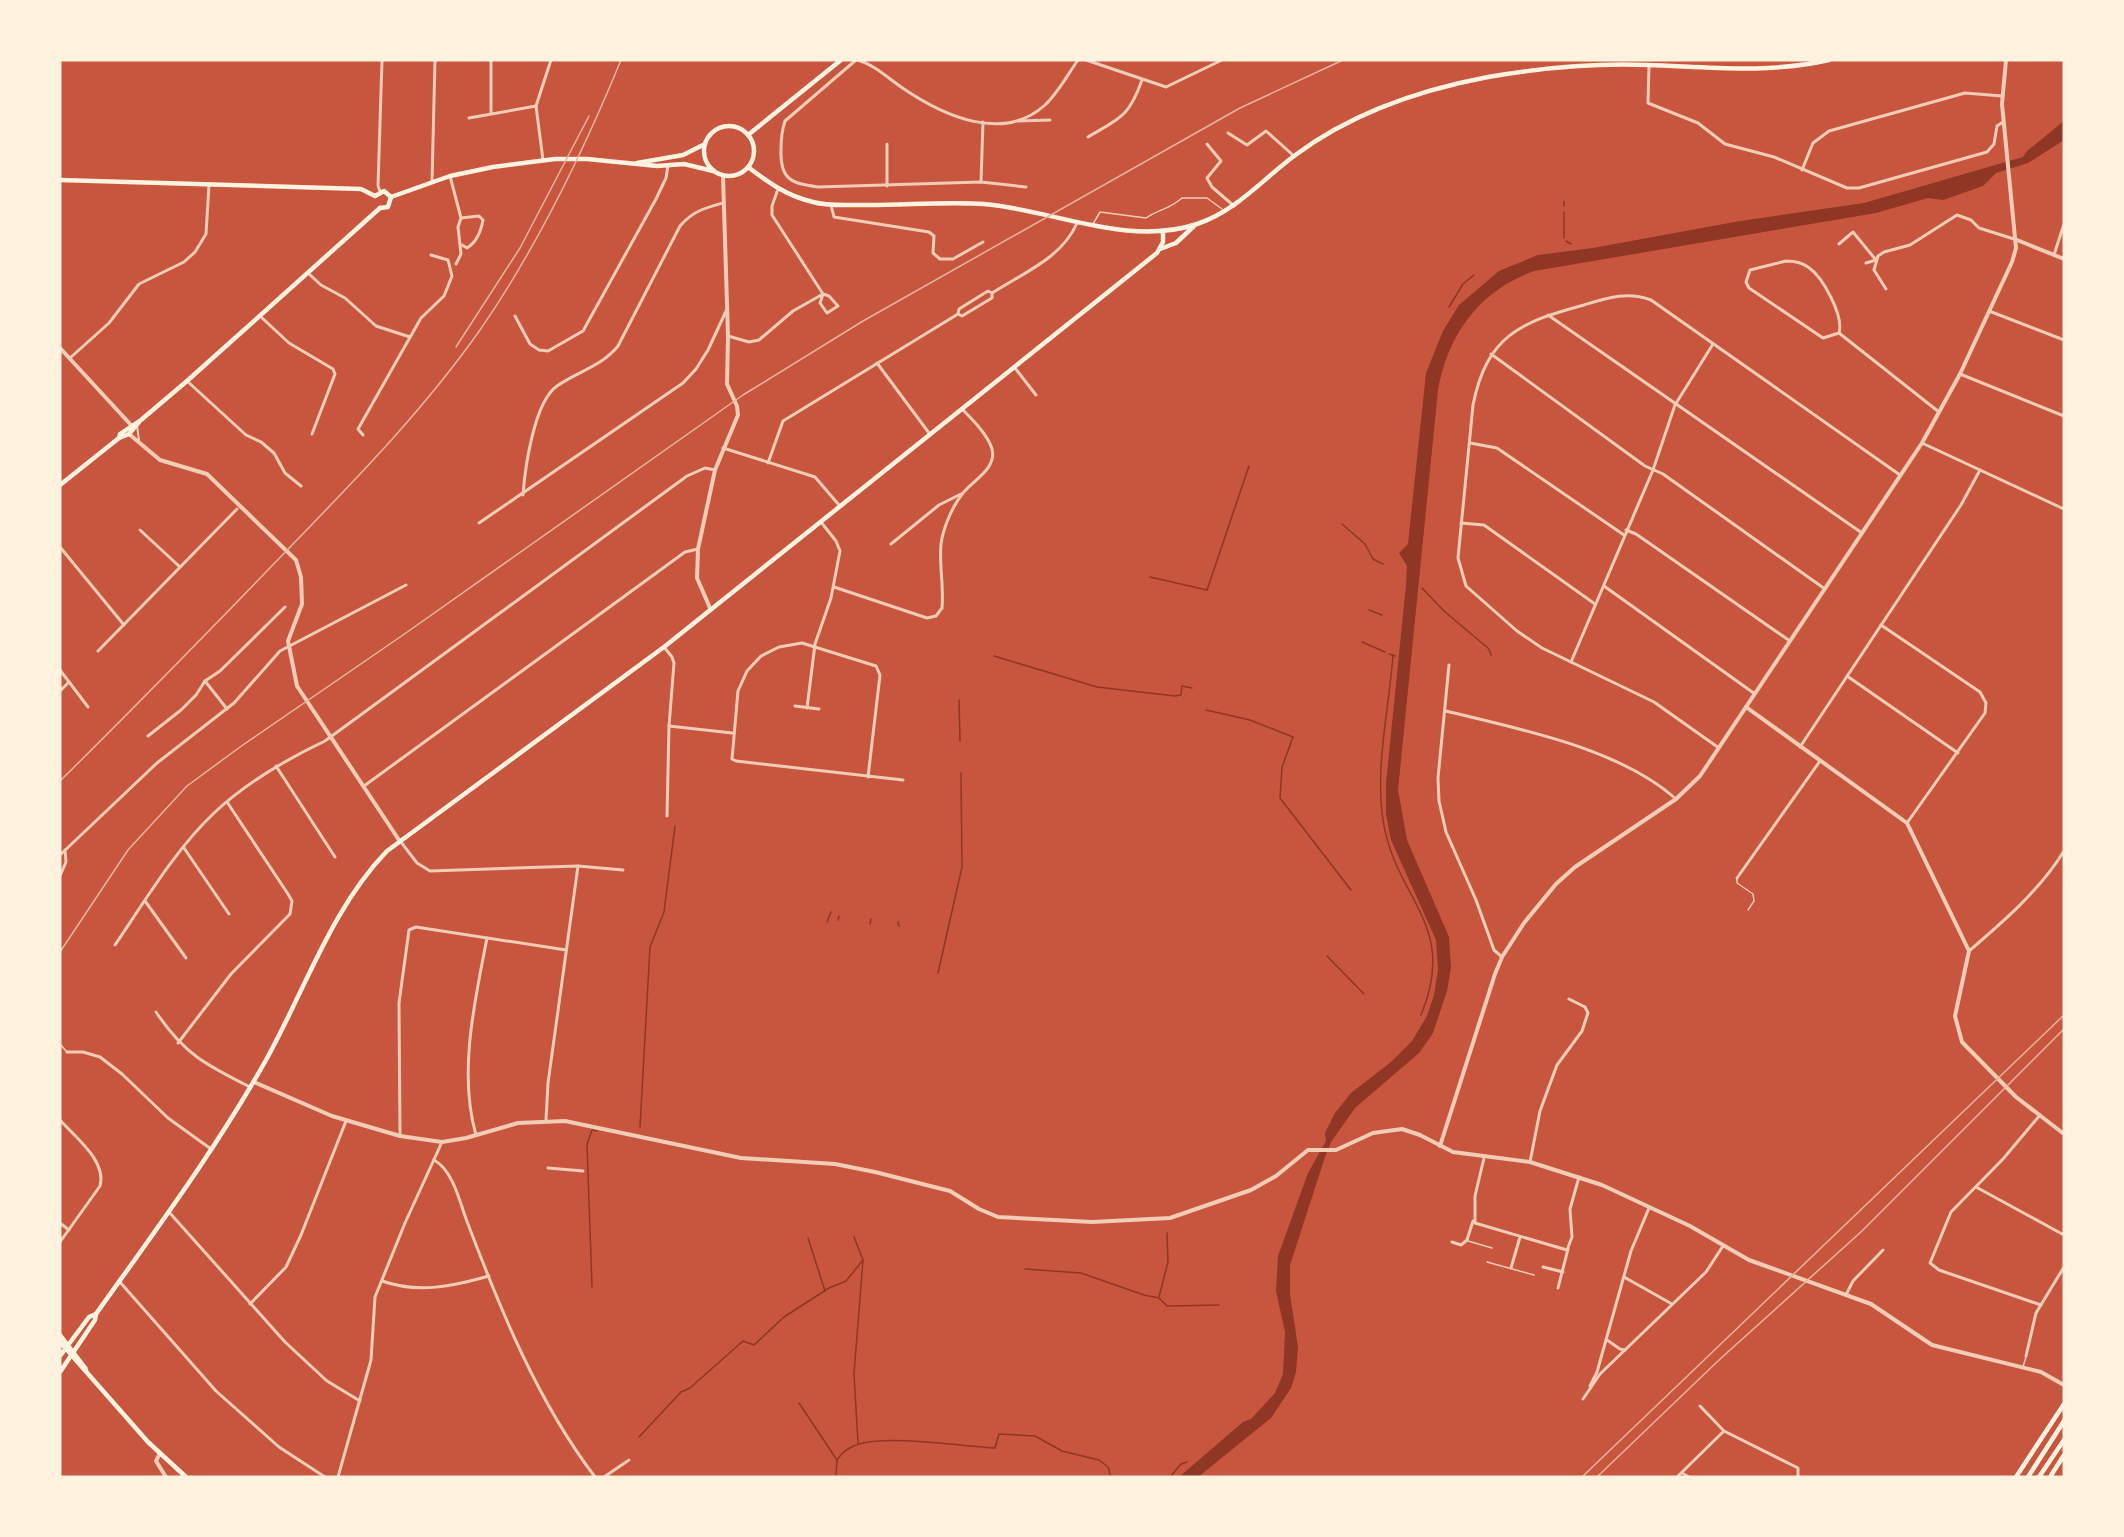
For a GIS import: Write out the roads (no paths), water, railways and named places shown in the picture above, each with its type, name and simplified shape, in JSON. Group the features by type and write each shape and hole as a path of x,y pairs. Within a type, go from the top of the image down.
{"main road":[{"path":"748,135 841,60"},
{"path":"748,167 778,189 815,203 831,205 980,204 1093,224 1163,232 1196,224 1225,212 1294,156 1338,128 1415,94 1488,77 1525,72 1649,65 1749,70 1829,60"},
{"path":"391,197 400,196 450,176 543,160 588,159 628,163 684,164 713,171 723,176 740,173 748,167 754,154 748,135 737,127 727,126 711,133 705,144 704,155 713,171"},
{"path":"628,163 683,155 705,144"},
{"path":"60,180 361,189 375,196"},
{"path":"380,208 374,202 375,196 380,191 387,192 391,197"},
{"path":"119,438 129,434 380,208 388,207 391,197"},
{"path":"60,1372 95,1320 96,1314 169,1212 254,1082 324,942 375,862 399,840 664,647 1160,249 1176,243 1196,224"},
{"path":"1160,249 1163,232"},
{"path":"60,485 119,438 131,425 138,424"},
{"path":"60,1356 89,1317 96,1314"},
{"path":"60,1335 137,1430 186,1477"},
{"path":"60,1342 67,1346"},
{"path":"2016,1477 2064,1404"},
{"path":"2028,1477 2064,1421"},
{"path":"2039,1477 2064,1440"},
{"path":"2050,1477 2064,1455"}],"street":[{"path":"380,191 378,186 382,60"},
{"path":"432,182 435,60"},
{"path":"491,60 491,113"},
{"path":"543,160 536,106 551,60"},
{"path":"1026,187 981,182 818,187 801,184 783,173 781,151 785,121 856,60 948,115 983,122 1031,123 1050,120"},
{"path":"1017,121 1045,105 1078,60"},
{"path":"1086,60 1142,80 1171,86 1222,60"},
{"path":"1440,1146 1502,957 1542,900 1575,867 1676,799 1700,777 1901,476 1960,374 2012,262 2016,240 2003,122 2002,96 2006,60"},
{"path":"1649,65 1648,103 1698,123 1725,144 1764,154 1834,184 1859,188 1988,152 1994,144 1997,126 2003,122"},
{"path":"1088,137 1125,115 1134,104 1142,80"},
{"path":"1802,170 1813,143 1829,131 1965,93 2002,96"},
{"path":"469,118 536,106"},
{"path":"981,182 983,122"},
{"path":"1228,133 1247,145 1266,131 1294,156"},
{"path":"887,144 887,186"},
{"path":"1207,144 1221,161 1208,178 1212,187 1233,206"},
{"path":"515,316 530,344 538,350 548,351 583,331 657,195 668,165"},
{"path":"450,176 461,218 458,227 462,245 456,264"},
{"path":"710,608 697,578 698,549 715,470 736,421 737,406 727,384 728,308 723,176"},
{"path":"70,358 109,323 139,284 184,262 195,252 207,225 209,183"},
{"path":"778,189 772,215 823,294 830,296 838,306 827,313 820,303 823,294"},
{"path":"523,495 532,440 548,396 565,381 609,357 618,346 680,226 690,215 700,209 723,204"},
{"path":"831,205 834,217 929,232 934,236 933,253 940,259 953,259 983,242"},
{"path":"1866,263 1876,260 1884,252 1910,245 1957,215 1971,220 1979,228 2064,259"},
{"path":"461,218 479,216 483,220 480,232 472,245 467,248 462,245"},
{"path":"958,314 958,309 988,291 992,293 1061,249 1070,238 1076,221"},
{"path":"2054,255 2064,224"},
{"path":"1839,244 1852,232 1876,260"},
{"path":"363,435 358,429 420,318 444,296 455,276 448,260 431,255"},
{"path":"1876,260 1874,270 1886,289"},
{"path":"1786,261 1798,261 1810,268 1819,278 1841,318 1839,333 1823,338 1749,288 1746,282 1750,270 1786,261"},
{"path":"307,272 321,285 345,298 376,326 410,338"},
{"path":"1882,283 1888,280"},
{"path":"768,463 783,421 958,314 963,316 992,298 992,293"},
{"path":"728,336 749,342 759,340 793,311 823,294"},
{"path":"1719,748 1654,702 1527,638 1468,589 1459,566 1461,523 1475,394 1491,354 1516,329 1548,315 1612,297 1638,295 1651,300 1901,476"},
{"path":"479,523 523,495 683,383 696,369 728,308"},
{"path":"1989,311 2064,340"},
{"path":"259,315 289,343 333,369 335,374 312,434"},
{"path":"1548,315 1862,533"},
{"path":"1839,333 1939,413"},
{"path":"1571,662 1653,470 1675,405 1713,344"},
{"path":"61,349 131,425"},
{"path":"1491,354 1825,589"},
{"path":"877,363 929,433"},
{"path":"1013,367 1036,395"},
{"path":"1960,374 2064,416"},
{"path":"187,381 246,435 261,442 274,453 285,472 301,486"},
{"path":"891,544 939,505 962,493 989,466 992,448 962,408"},
{"path":"138,424 139,440"},
{"path":"129,434 139,440 160,460 207,474 296,560 301,576 302,603 289,636 288,646 300,692 399,840 417,863 430,871 578,866 623,870"},
{"path":"1470,443 1497,448 1624,535"},
{"path":"1922,443 2064,509"},
{"path":"723,448 814,477 839,505"},
{"path":"115,945 184,848 227,802 276,766 331,736 687,476 705,468 715,470"},
{"path":"1800,747 1961,504 1980,470"},
{"path":"834,587 927,618 936,615 942,608 943,596 941,543 949,519 962,493"},
{"path":"98,651 237,509"},
{"path":"807,708 815,644 834,587 839,546 820,521"},
{"path":"1461,523 1484,525 1595,604"},
{"path":"140,530 180,567"},
{"path":"1626,530 1636,534 1790,641"},
{"path":"60,547 124,625"},
{"path":"364,786 685,552 698,549"},
{"path":"60,855 157,763 227,709 280,651 288,646 297,645 406,585"},
{"path":"1604,586 1755,694"},
{"path":"148,736 196,695 205,681 220,671 285,607"},
{"path":"1881,625 1980,693 1986,703 1984,713 1958,753 1907,824"},
{"path":"868,777 879,670 873,664 815,644 802,643 779,647 754,663 738,691 732,759 736,761 868,777 903,780"},
{"path":"664,647 674,663 669,726 667,816"},
{"path":"1449,665 1438,778 1441,814 1446,832 1476,900 1494,950 1502,957"},
{"path":"60,670 88,707"},
{"path":"1847,676 1958,753"},
{"path":"205,681 227,709"},
{"path":"60,691 69,682"},
{"path":"795,706 819,709"},
{"path":"1746,707 1907,824 1969,951"},
{"path":"1446,711 1552,739 1598,755 1636,773 1676,799"},
{"path":"669,726 733,733"},
{"path":"1737,878 1820,761"},
{"path":"276,766 335,857"},
{"path":"178,1043 214,994 290,914 292,908 288,894 227,802"},
{"path":"184,848 229,914"},
{"path":"60,876 66,862 65,850"},
{"path":"2064,850 2048,876 1969,951 1956,1009 1956,1026 1962,1042 2016,1097 2064,1134"},
{"path":"546,1120 548,1083 578,866"},
{"path":"145,901 186,958"},
{"path":"400,1136 399,1003 407,934 411,929 416,927 566,950"},
{"path":"476,1135 470,1083 471,1041 487,938"},
{"path":"1530,1162 1536,1123 1557,1065 1576,1041 1586,1022 1585,1007 1569,999"},
{"path":"156,1012 178,1043 206,1064 250,1087"},
{"path":"67,1052 83,1052 100,1057 168,1118 211,1149"},
{"path":"254,1082 309,1108 400,1136 442,1142 518,1123 565,1120 741,1158 835,1164 875,1172 950,1191 979,1209 998,1217 1122,1223 1170,1218 1232,1198 1264,1183 1308,1150 1330,1151 1373,1133 1395,1129 1420,1135 1453,1152 1484,1158 1530,1162 1579,1177 1650,1206 1760,1265 1846,1295 1883,1311 1903,1328 1932,1345 2023,1367 2048,1375 2064,1385"},
{"path":"2040,1115 1951,1212 1931,1264 1939,1270 2041,1305"},
{"path":"60,1120 98,1164 101,1181 60,1242"},
{"path":"250,1304 286,1267 346,1121"},
{"path":"338,1477 371,1360 373,1303 409,1212 442,1142"},
{"path":"1452,1242 1461,1245 1467,1240 1473,1221 1475,1196 1484,1158"},
{"path":"435,1160 448,1174 489,1276 548,1406 568,1442 595,1477"},
{"path":"548,1168 583,1171"},
{"path":"1558,1288 1572,1237 1570,1209 1579,1177"},
{"path":"1976,1187 2064,1235"},
{"path":"1650,1206 1623,1276 1597,1372 1582,1399 1600,1374 1714,1263 1723,1246"},
{"path":"169,1212 250,1304 317,1373 360,1401"},
{"path":"1473,1221 1520,1237 1568,1249"},
{"path":"60,1223 69,1230"},
{"path":"1511,1268 1520,1237"},
{"path":"1846,1295 1853,1281 1883,1250"},
{"path":"1543,1267 1563,1272"},
{"path":"2026,1356 2041,1305 2064,1267"},
{"path":"381,1281 411,1288 438,1288 489,1276"},
{"path":"1623,1276 1672,1304"},
{"path":"119,1281 216,1391 279,1447 325,1477"},
{"path":"1607,1340 1614,1346 1625,1350"},
{"path":"1700,1406 1724,1431 1799,1471 1798,1477"},
{"path":"1677,1477 1724,1431"},
{"path":"160,1453 156,1461 166,1477"},
{"path":"604,1477 629,1460"},
{"path":"1682,1473 1689,1477"}],"lane":[{"path":"1093,224 1100,212 1146,218 1157,210 1170,209 1182,198 1207,198 1217,203 1225,212"},
{"path":"1737,878 1737,883 1753,894 1754,900 1748,910"},
{"path":"60,1044 67,1052"},
{"path":"1467,1240 1491,1248"},
{"path":"1487,1262 1534,1275"},
{"path":"2023,1367 2026,1356"}],"waterway":[{"path":"1564,201 1564,206"},
{"path":"1564,212 1564,238"},
{"path":"1566,241 1571,244"},
{"path":"1449,307 1463,284 1474,275"},
{"path":"1150,577 1207,590 1249,466"},
{"path":"1342,524 1365,544 1373,559 1383,564"},
{"path":"1422,588 1444,611 1489,649 1491,655"},
{"path":"1369,610 1382,615"},
{"path":"1362,642 1385,652"},
{"path":"1389,654 1395,656"},
{"path":"1393,655 1382,758 1381,799 1383,820 1390,848 1429,934 1433,957 1431,984 1421,1015"},
{"path":"994,656 1097,687 1175,696 1181,695 1182,686 1192,688"},
{"path":"959,700 960,741"},
{"path":"1206,710 1250,720 1293,737 1282,767 1280,798 1351,890"},
{"path":"938,973 962,867 961,773"},
{"path":"640,1127 650,947 664,912 675,826"},
{"path":"827,922 831,912"},
{"path":"838,920 839,916"},
{"path":"870,924 871,919"},
{"path":"898,922 899,926"},
{"path":"1327,956 1364,994"},
{"path":"592,1287 587,1144 592,1130 597,1131"},
{"path":"1159,1297 1168,1262 1167,1233"},
{"path":"854,1237 863,1260 854,1374 858,1443"},
{"path":"808,1238 825,1291"},
{"path":"639,1437 681,1392 690,1388 743,1341 754,1345 784,1317 829,1288 846,1281 863,1260"},
{"path":"1025,1269 1081,1273 1159,1298 1167,1306 1219,1305"},
{"path":"799,1403 837,1460 836,1477"},
{"path":"837,1460 852,1447 872,1442 906,1441 995,1448 999,1434 1035,1436 1062,1451 1099,1460 1108,1467 1111,1477"},
{"path":"1170,1477 1181,1464 1187,1462"}],"railway":[{"path":"60,781 343,492 414,414 459,359 501,298 540,233 575,165 621,60"},
{"path":"60,952 128,850 187,786 743,395 863,321 1240,108 1343,60"},
{"path":"456,347 520,248 589,116"},
{"path":"1582,1477 2064,1015"},
{"path":"1597,1477 1719,1360 1862,1231 2064,1029"}]}
